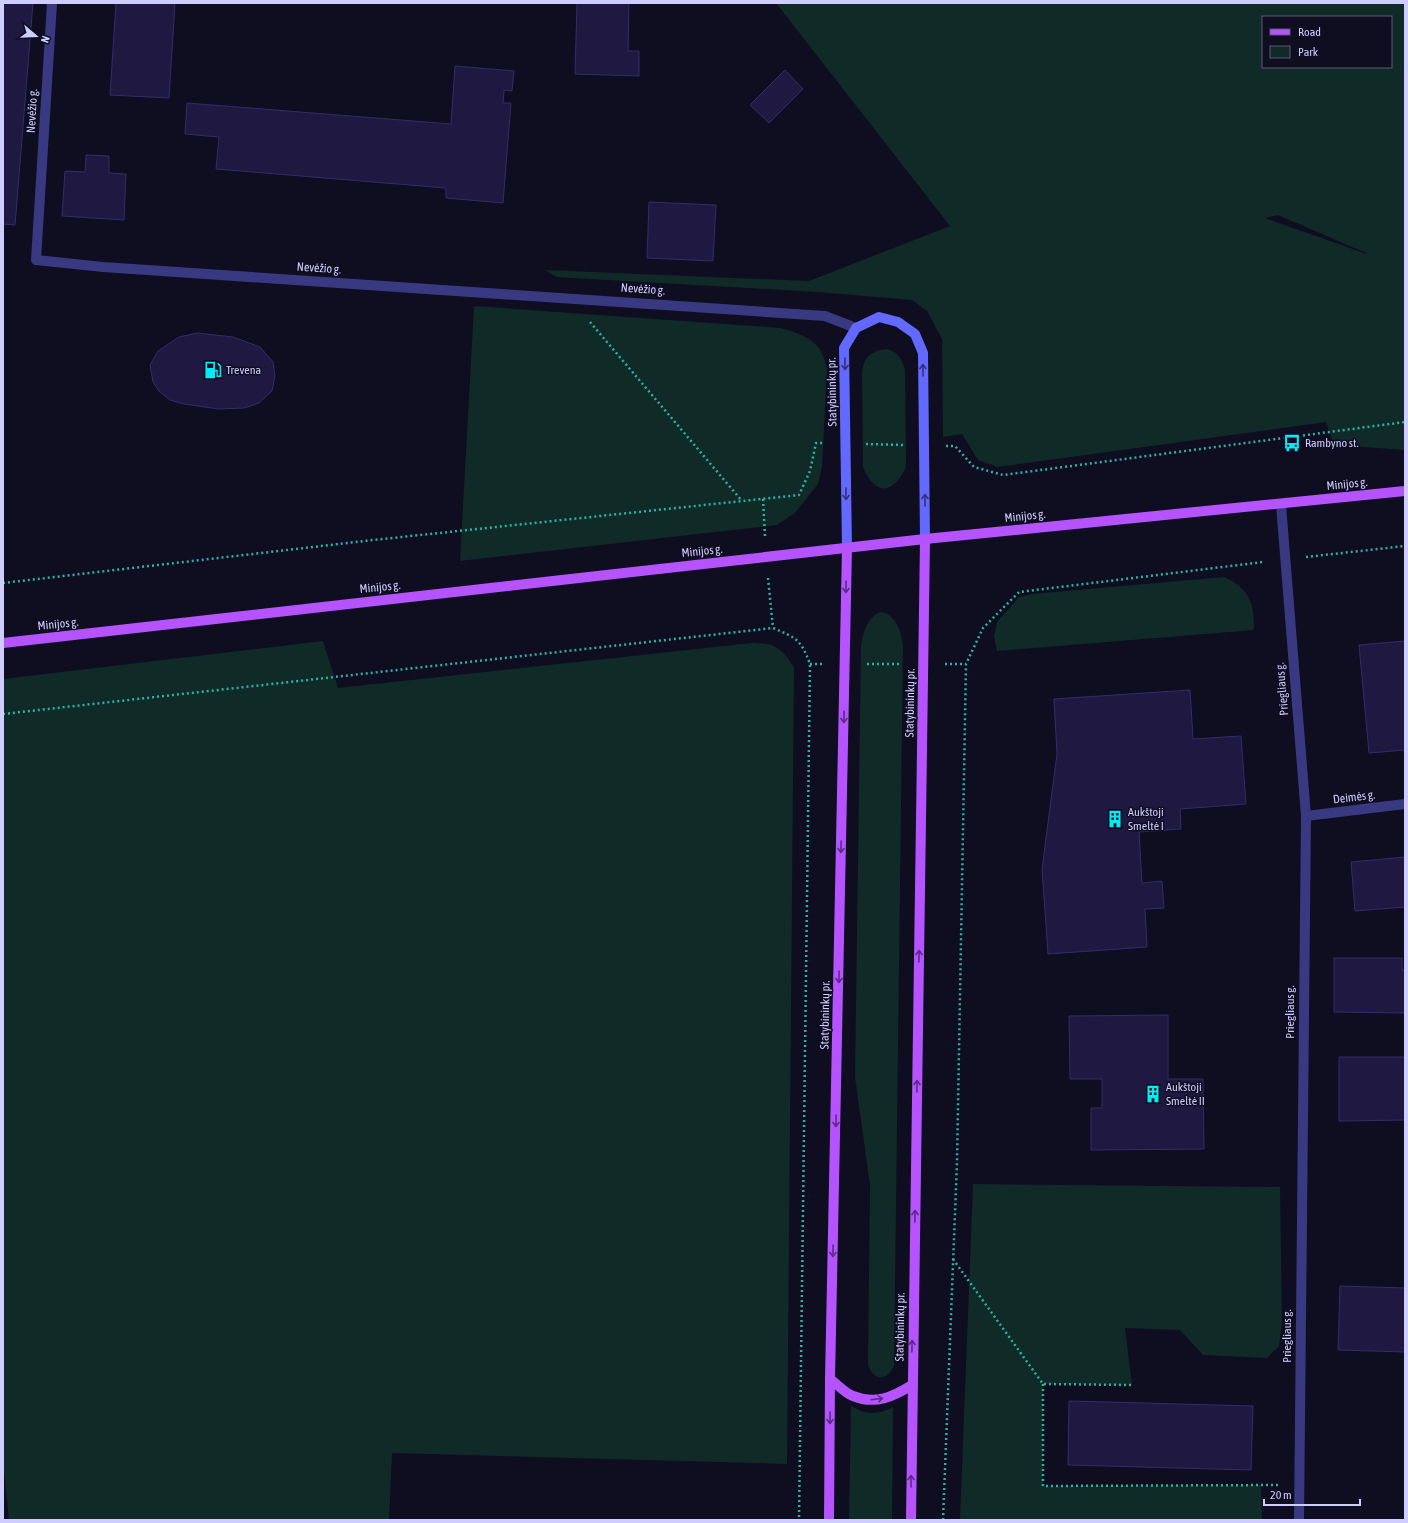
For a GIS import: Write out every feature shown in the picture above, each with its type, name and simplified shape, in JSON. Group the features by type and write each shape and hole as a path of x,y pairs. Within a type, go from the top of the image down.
{"main road":[{"name":"Statybininkų pr.","path":"829,1520 830,1379 847,548 844,348 856,328 879,317 898,322 915,334 923,353 925,539 924,664 910,1520"},
{"name":"Minijos g.","path":"3,643 925,539 1405,491"},
{"path":"830,1379 852,1396 872,1401 894,1396 912,1385"}],"street":[{"name":"Nevėžio g.","path":"52,3 36,260 103,267 568,297 825,316 856,328"},
{"name":"Priegliaus g.","path":"1280,504 1306,816 1299,1520"},
{"name":"Deimės g.","path":"1306,816 1405,804"}],"path":[{"path":"568,297 742,501"},
{"path":"3,583 372,540 799,495 810,471 816,443 955,446 974,467 1003,475 1405,422"},
{"path":"943,1520 957,1154 966,664 983,628 1019,592 1405,546"},
{"path":"3,714 773,628 787,634 803,645 810,664 799,1520"},
{"path":"810,664 966,664"},
{"path":"953,1258 1042,1384 1043,1486 1299,1485"},
{"path":"1042,1384 1132,1385"}],"green space":[{"path":"776,3 1405,3 1405,450 1334,445 1326,422 998,467 978,460 962,434 943,437 942,339 927,311 912,300 818,292 556,277 545,270 809,281 950,226","holes":["1278,215 1367,254 1265,218"]},
{"path":"474,306 781,328 811,340 821,351 827,368 822,467 818,484 795,513 777,525 460,561"},
{"path":"888,349 900,357 905,370 906,466 898,480 887,488 882,488 878,487 869,479 863,467 862,371 865,361 870,354"},
{"path":"1224,577 1240,587 1249,598 1253,612 1254,630 997,651 994,636 997,622 1019,597 1032,594"},
{"path":"880,612 886,613 894,620 900,630 903,646 894,1365 891,1371 884,1377 877,1377 873,1374 868,1365 870,1185 855,1077 861,646 866,626 872,618"},
{"path":"323,641 338,688 752,643 767,644 777,648 785,655 794,667 787,1464 392,1453 389,1520 9,1520 3,1461 3,679"},
{"path":"973,1184 1280,1187 1282,1323 1279,1346 1267,1358 1203,1355 1180,1330 1125,1328 1132,1385 1043,1384 1043,1486 1261,1485 1262,1520 960,1520"},
{"path":"851,1406 862,1411 872,1413 888,1410 893,1407 892,1520 849,1520"}],"building":[{"path":"3,3 33,3 15,225 3,224"},
{"path":"116,3 175,3 169,98 110,95"},
{"path":"577,3 629,3 628,51 639,51 639,76 575,74"},
{"path":"455,66 514,71 512,91 504,90 503,103 511,103 503,203 446,198 446,188 216,169 219,137 185,134 187,103 451,124"},
{"path":"785,70 803,89 769,123 750,105"},
{"path":"86,155 109,156 109,173 126,174 124,220 62,216 65,171 85,172"},
{"path":"649,202 716,205 713,261 647,258"},
{"name":"Trevena","path":"198,333 233,337 260,347 273,362 275,376 272,391 259,403 244,408 219,409 184,404 170,400 159,391 153,382 150,365 158,351 179,337"},
{"path":"1405,641 1405,750 1369,753 1359,645"},
{"name":"Aukštoji Smeltė I","path":"1190,690 1193,739 1241,736 1246,804 1180,809 1181,829 1139,832 1142,883 1162,881 1164,908 1145,909 1147,947 1048,954 1042,869 1057,754 1054,699"},
{"path":"1405,857 1405,907 1355,911 1351,862"},
{"path":"1334,958 1402,958 1402,970 1405,970 1405,1013 1334,1012"},
{"name":"Aukštoji Smeltė II","path":"1168,1015 1168,1079 1203,1079 1204,1149 1091,1150 1091,1108 1102,1108 1102,1079 1070,1079 1069,1016"},
{"path":"1339,1057 1405,1057 1405,1120 1339,1121"},
{"path":"1340,1286 1405,1288 1405,1352 1338,1350"},
{"path":"1069,1401 1253,1406 1251,1470 1068,1465"}],"place":[{"name":"Trevena","path":"213,370"},
{"name":"Rambyno st.","path":"1292,443"},
{"name":"Aukštoji Smeltė I","path":"1115,819"},
{"name":"Aukštoji Smeltė II","path":"1153,1094"}]}
